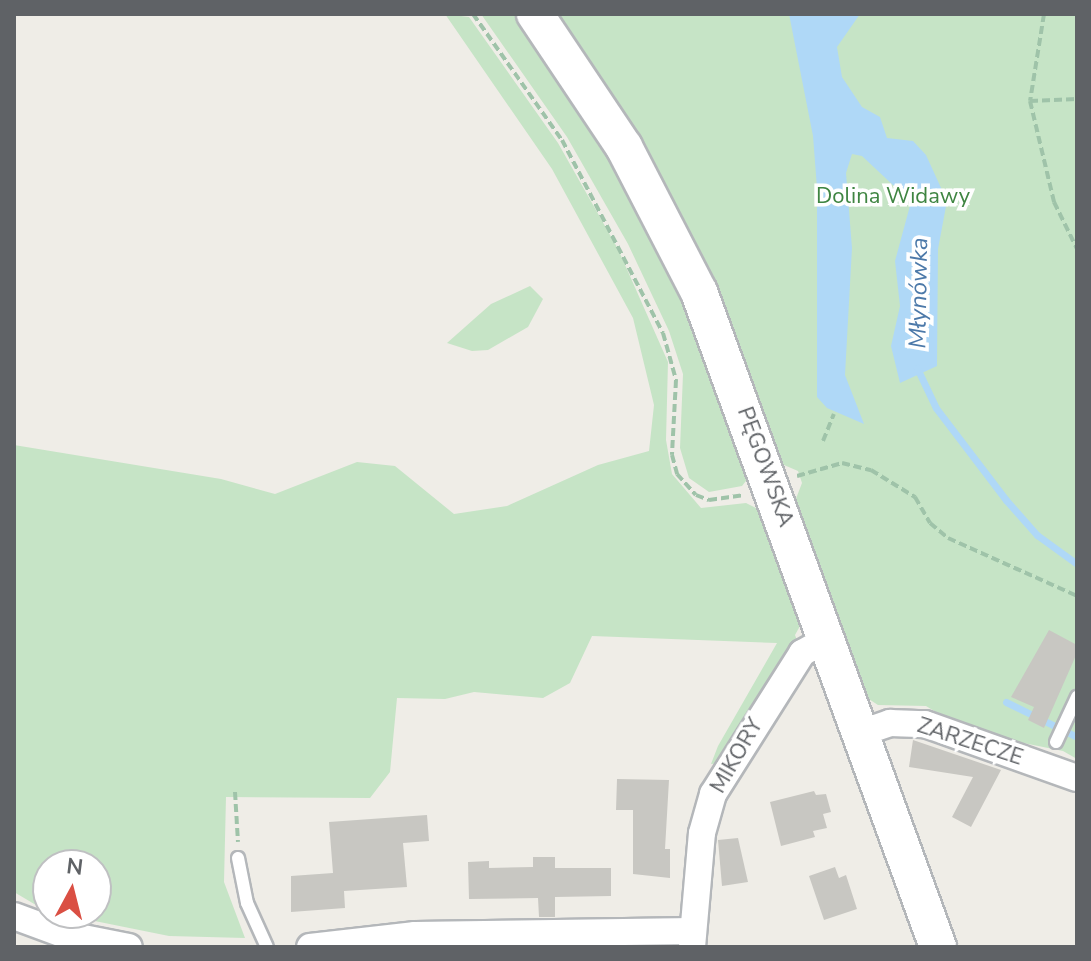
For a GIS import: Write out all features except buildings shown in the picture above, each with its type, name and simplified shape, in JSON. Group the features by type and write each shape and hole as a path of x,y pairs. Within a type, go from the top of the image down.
{"main road":[{"name":"PĘGOWSKA","path":"535,14 602,111 699,292 758,491 827,639 938,947"}],"street":[{"name":"MIKORY","path":"693,939 702,833 713,794 802,653 827,639"},
{"name":"ZARZECZE","path":"861,733 901,722 925,724 1077,778"},
{"path":"14,916 63,934 129,947"},
{"path":"310,947 415,935 693,939"}],"lane":[{"path":"1056,742 1077,697"},
{"path":"238,858 247,903 267,947"}],"path":[{"path":"473,14 562,140 622,247 663,333 676,380 672,455 677,474 696,495 709,500 758,491 842,463 871,470 915,497 930,523 948,538 1077,596"},
{"path":"1044,14 1030,101 1054,202 1077,249"},
{"path":"1030,101 1077,99"},
{"path":"823,441 834,414"},
{"path":"235,792 238,858"}],"green space":[{"path":"445,14 469,17 558,143 618,249 668,362 666,440 672,474 701,508 746,503 758,509 800,626 795,635 798,643 721,763 711,764 718,746 777,643 592,636 570,683 543,698 474,692 445,699 397,698 390,772 370,798 226,797 224,882 245,938 169,936 112,924 112,849 32,849 32,903 14,892 14,445 221,479 275,494 357,462 395,466 454,514 507,506 598,465 649,451 654,405 633,318 552,169"},
{"path":"481,14 517,14 589,119 686,298 749,477 742,486 709,492 689,478 680,448 683,374 669,331 628,244 567,137"},
{"name":"Dolina Widawy","path":"548,14 1077,14 1077,759 1063,751 969,732 926,706 878,705 858,692 792,509 802,483 798,471 777,462"},
{"path":"530,286 543,299 528,327 488,350 472,351 447,343 491,304"}],"water":[{"path":"789,14 860,14 837,47 842,77 862,107 880,117 887,138 913,141 926,155 947,201 938,249 937,366 900,383 891,346 900,306 895,261 911,202 862,156 852,154 846,173 852,248 845,375 864,424 827,408 817,397 817,188 813,136"}],"waterway":[{"name":"Młynówka","path":"917,368 936,408 1006,500 1037,535 1077,564"},
{"path":"1006,702 1077,737"}]}
